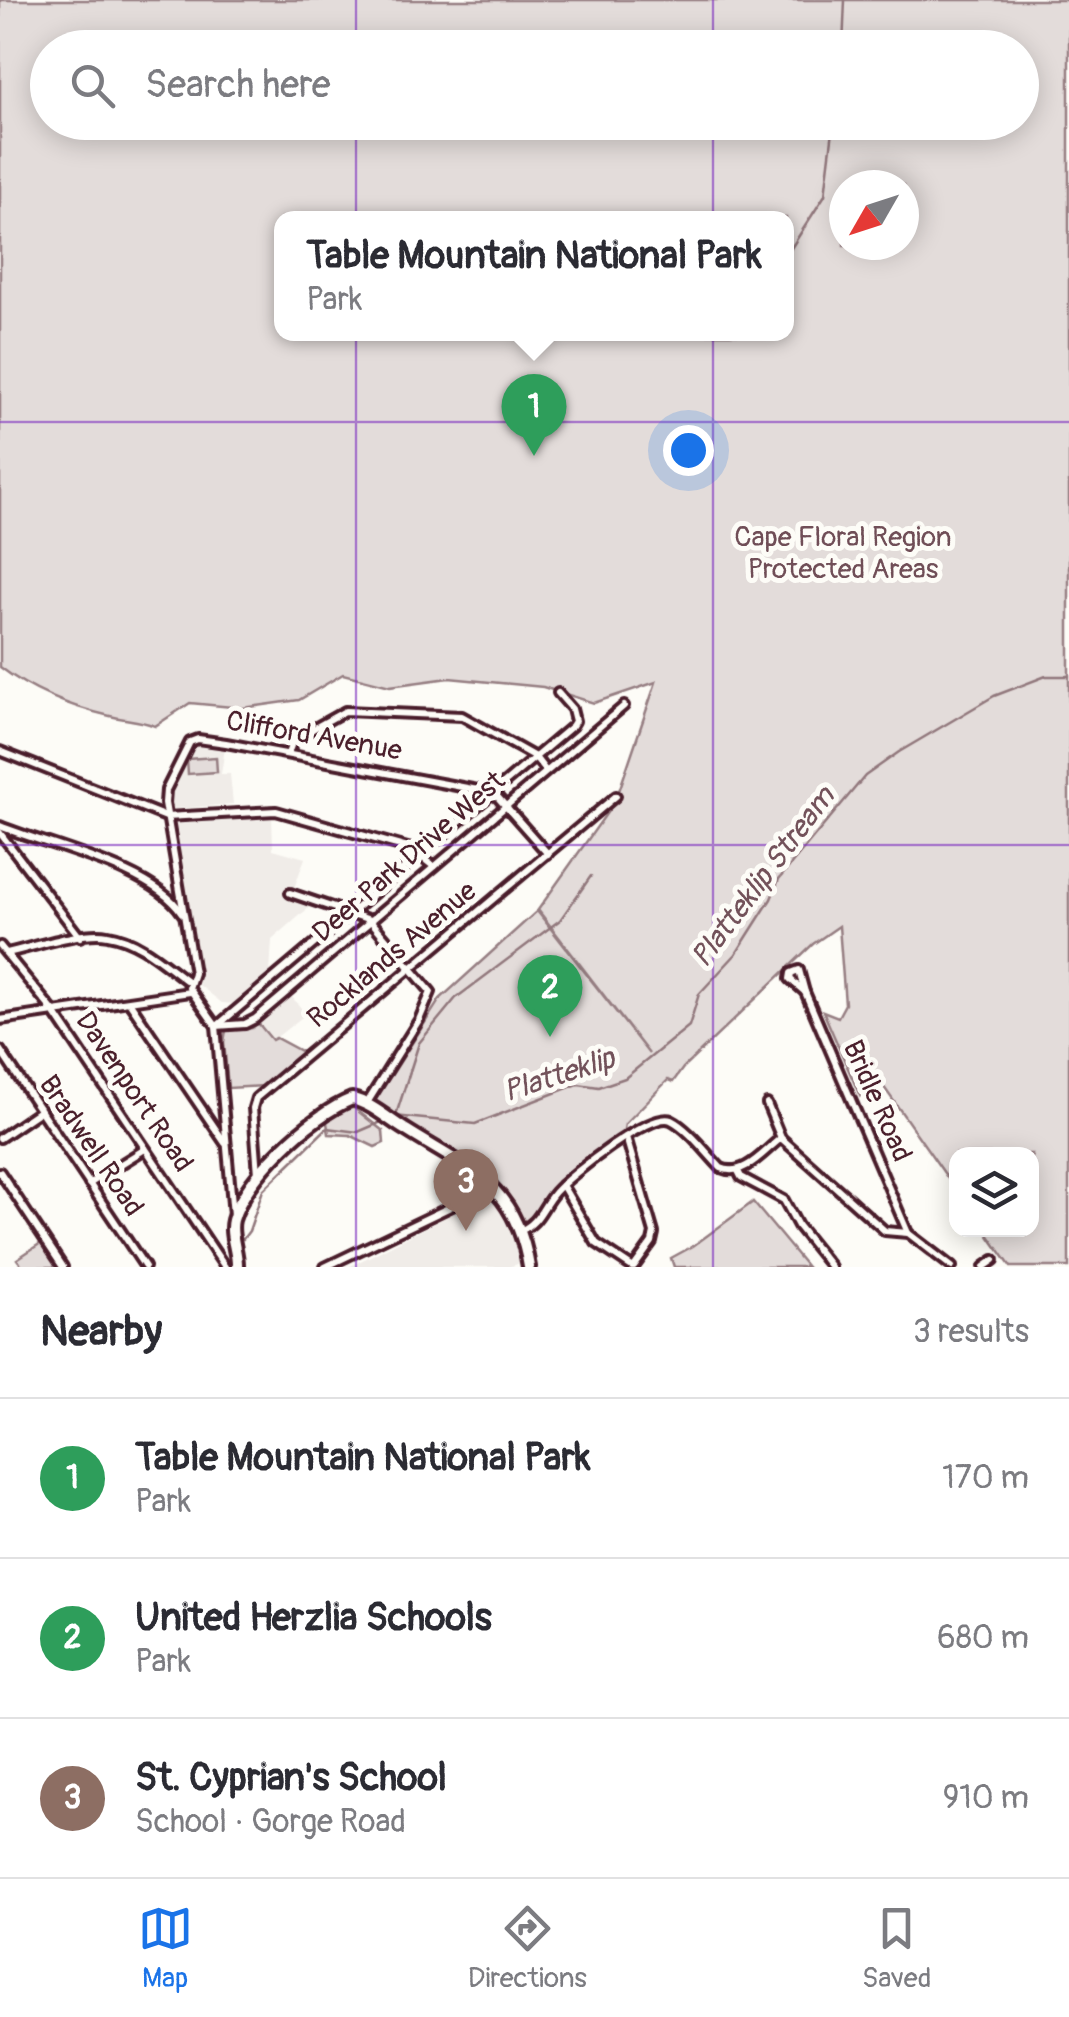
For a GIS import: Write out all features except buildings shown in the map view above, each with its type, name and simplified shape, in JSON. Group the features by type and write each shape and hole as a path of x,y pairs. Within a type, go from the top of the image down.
{"street":[{"path":"216,1026 575,723 572,709 558,693"},
{"name":"Deer Park Drive West","path":"246,1024 624,706"},
{"path":"288,754 296,738 338,714 352,711 462,716 535,758 546,770"},
{"name":"Clifford Avenue","path":"166,816 166,790 186,747 194,740 494,793"},
{"path":"0,751 166,816 276,810 411,849 433,866"},
{"path":"494,793 548,854"},
{"name":"Rocklands Avenue","path":"258,1176 253,1108 256,1098 616,796"},
{"path":"166,816 194,974 190,988"},
{"path":"0,830 155,886 174,902 184,918"},
{"path":"0,830 80,936"},
{"path":"290,893 370,920 431,992 419,1020 366,1104"},
{"path":"3,950 107,934 147,951 190,988 216,1026 237,1263 224,1265"},
{"name":"Davenport Road","path":"3,950 54,1012 224,1265"},
{"path":"0,1020 130,1003 190,988"},
{"name":"Bridle Road","path":"805,992 908,1233 952,1267"},
{"path":"130,1003 226,1144"},
{"path":"236,1011 238,1020 246,1024"},
{"path":"216,1026 246,1024"},
{"name":"Bradwell Road","path":"0,1050 144,1267"},
{"path":"233,1218 268,1162 326,1113 352,1099 472,1169 493,1186 520,1231 528,1267"},
{"path":"767,1104 781,1138 885,1231 908,1233"},
{"path":"0,1138 40,1110"},
{"path":"208,1119 223,1114"},
{"path":"520,1231 537,1222 562,1184 652,1121 670,1120 722,1168 738,1172 784,1200 831,1267"},
{"path":"562,1184 596,1243 633,1267 652,1242 654,1233 626,1137"},
{"path":"738,1172 781,1138"},
{"path":"90,1184 145,1149"},
{"path":"0,1172 64,1267"},
{"path":"325,1267 493,1186"},
{"path":"984,1267 994,1260"}],"shaded area":[{"path":"198,743 225,748 221,774 230,774 233,804 175,809 170,806 170,793 191,746"},
{"path":"272,816 273,849 305,858 290,899 313,904 272,940 270,974 235,1004 222,1003 199,985 173,824"},
{"path":"287,991 306,1014 273,1040 255,1019"},
{"path":"484,1198 494,1199 504,1212 523,1262 509,1267 349,1267"}],"green space":[{"name":"Cape Floral Region Protected Areas","path":"0,0 1069,0 1069,1267 1011,1267 990,1237 1039,1237 1039,1147 949,1147 949,1180 879,1080 871,1081 860,1096 823,1011 838,1017 845,1004 839,926 813,944 673,1082 668,1080 625,1124 623,1134 573,1169 556,1186 536,1219 527,1223 481,1171 374,1105 378,1089 391,1076 440,999 537,911 649,1054 538,910 616,800 656,682 594,703 543,687 449,678 390,686 343,674 299,700 243,708 190,703 155,726 95,712 38,691 0,667"},
{"path":"216,757 217,772 188,774 187,759"},
{"path":"258,1023 272,1040 276,1038 304,1053 264,1086 228,1088 226,1030 252,1028"},
{"path":"338,1108 354,1108 383,1131 384,1143 375,1147 350,1135 329,1134 326,1117"},
{"path":"753,1202 807,1267 674,1267 671,1258"},
{"path":"41,1243 57,1267 23,1267 17,1259"}],"waterway":[{"path":"844,30 845,0"},
{"path":"794,243 825,195 832,140"},
{"name":"Platteklip Stream","path":"394,1116 475,1124 578,1084 599,1087 625,1078 689,1026 699,994 736,954 771,899 779,879 865,776 994,696 1046,676 1069,676"},
{"path":"396,1115 419,1043 456,998 560,920 591,876"},
{"name":"Platteklip","path":"243,1239 263,1190 327,1128 358,1132 379,1123"}],"place":[{"name":"Table Mountain National Park","path":"534,456"},
{"name":"United Herzlia Schools","path":"550,1037"},
{"name":"St. Cyprian's School","path":"466,1231"}]}
